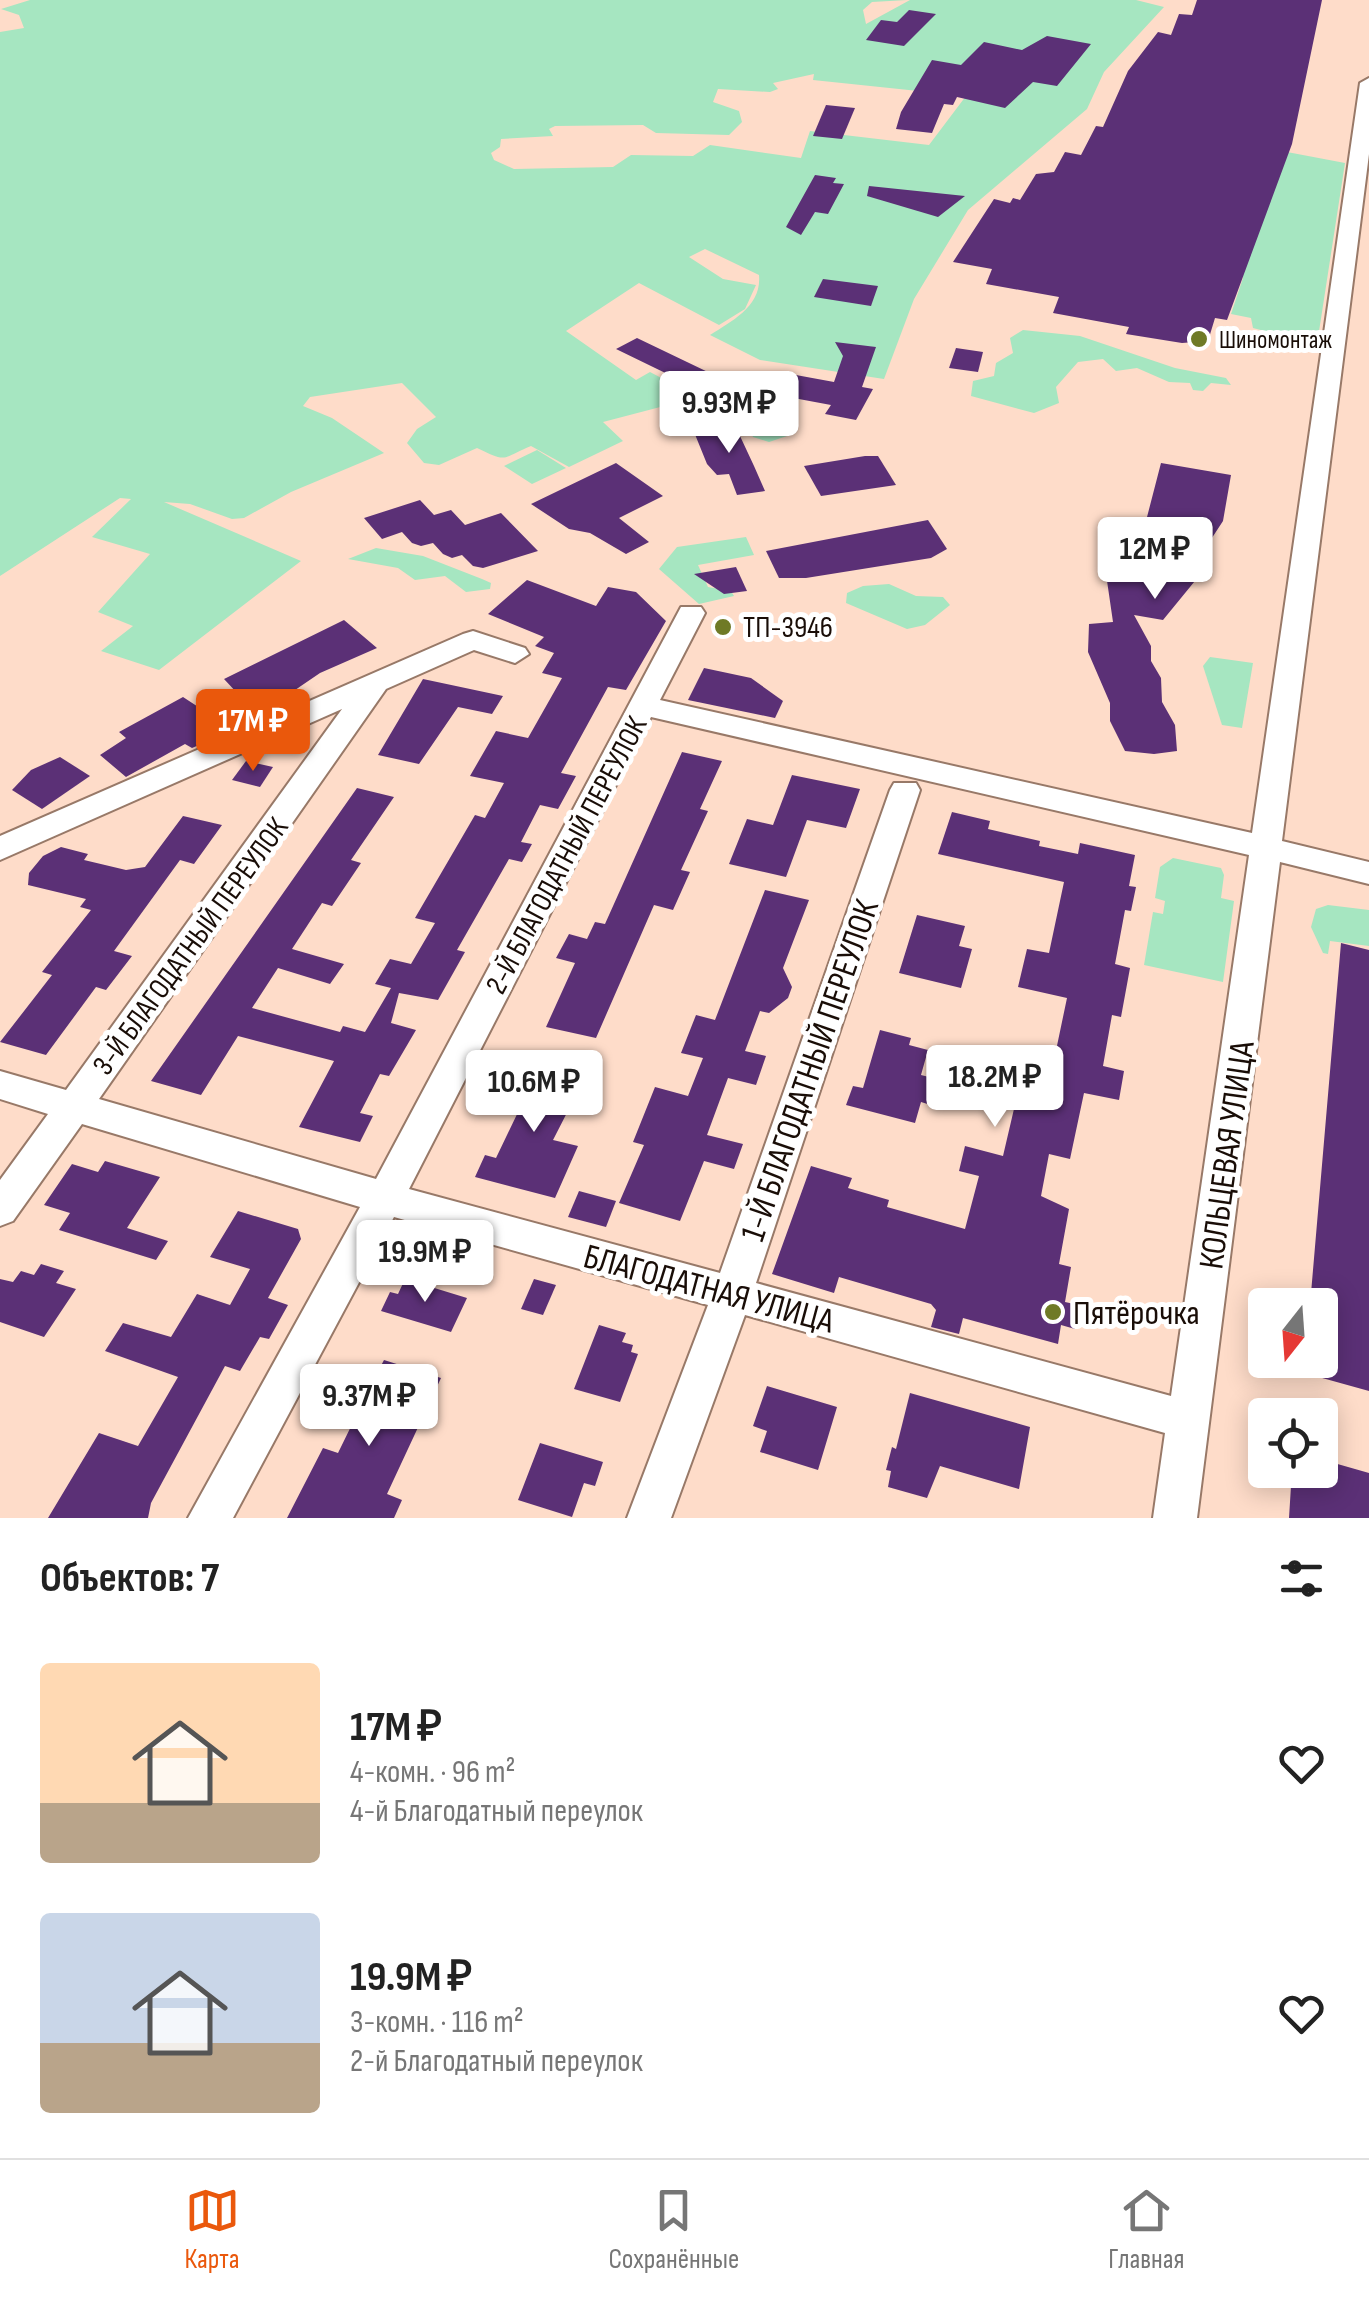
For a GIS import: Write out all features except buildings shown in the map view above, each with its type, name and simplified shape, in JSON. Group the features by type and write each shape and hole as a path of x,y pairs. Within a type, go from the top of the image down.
{"street":[{"name":"КОЛЬЦЕВАЯ УЛИЦА","path":"1175,1518 1369,82"},
{"path":"1342,266 1369,270"},
{"name":"2-Й БЛАГОДАТНЫЙ ПЕРЕУЛОК","path":"210,1518 385,1198 692,613"},
{"path":"0,849 473,640 515,654"},
{"name":"3-Й БЛАГОДАТНЫЙ ПЕРЕУЛОК","path":"0,1210 378,680"},
{"path":"644,706 1104,808 1268,852 1369,874"},
{"path":"287,725 332,746"},
{"name":"1-Й БЛАГОДАТНЫЙ ПЕРЕУЛОК","path":"649,1518 732,1294 905,790"},
{"name":"БЛАГОДАТНАЯ УЛИЦА","path":"0,1085 385,1198 1188,1420"}],"green space":[{"path":"30,0 907,0 872,2 863,10 866,24 910,0 1136,0 1164,7 1104,72 1087,109 968,210 914,299 884,379 760,360 710,335 736,318 751,304 759,275 705,249 689,257 723,279 756,285 745,309 719,325 639,283 566,331 636,380 650,372 671,383 687,400 603,422 623,441 569,467 531,446 504,457 477,448 439,465 424,463 407,443 417,429 436,417 402,383 310,397 303,406 332,418 384,453 291,492 244,518 232,519 190,504 164,502 301,561 159,670 101,651 133,626 98,612 150,554 92,537 131,499 120,498 0,576 0,32 24,28 19,15 1,9","holes":["814,74 813,80 966,96 929,145 810,131 801,158 710,145 693,156 631,155 613,167 514,169 494,160 491,153 500,147 501,139 553,136 549,129 555,126 643,125 656,133 729,135 742,122 739,111 713,102 718,89 770,92 778,89 773,83"]},
{"path":"1287,152 1345,163 1318,338 1309,343 1253,328 1251,318 1231,314 1243,278 1241,269"},
{"path":"1023,330 1080,336 1175,368 1226,378 1231,385 1211,383 1203,391 1193,390 1190,383 1169,382 1137,368 1116,371 1103,359 1078,362 1056,387 1059,403 1034,413 971,396 973,381 994,376 996,363 1013,353 1010,338"},
{"path":"758,405 795,408 793,434 769,442 753,437 745,420"},
{"path":"537,450 566,468 532,484 504,466"},
{"path":"746,537 754,555 698,565 708,587 731,591 734,596 699,604 659,569 677,547"},
{"path":"376,548 423,556 491,583 490,589 466,592 445,576 415,580 398,568 348,559"},
{"path":"889,584 916,596 943,597 950,605 925,625 907,629 846,603 847,593 863,586"},
{"path":"1210,657 1253,663 1242,728 1222,725 1203,666"},
{"path":"1173,858 1221,868 1224,875 1221,898 1234,901 1223,982 1144,965 1153,912 1163,914 1165,901 1155,898 1160,867"},
{"path":"1328,905 1369,910 1369,946 1330,941 1328,954 1323,953 1311,927 1316,909"}],"place":[{"name":"Шиномонтаж","path":"1199,339"},
{"name":"ТП-3946","path":"723,627"},
{"name":"Пятёрочка","path":"1053,1312"}]}
